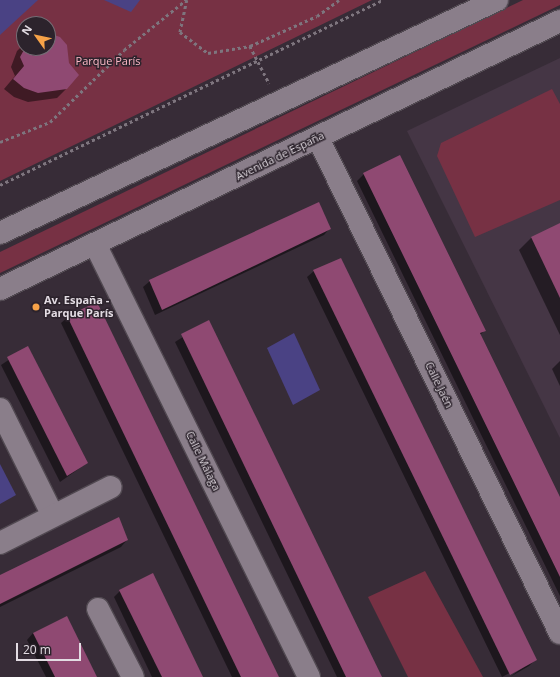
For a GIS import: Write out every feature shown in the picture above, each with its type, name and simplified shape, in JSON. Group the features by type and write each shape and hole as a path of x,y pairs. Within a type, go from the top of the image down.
{"street":[{"path":"0,233 497,0"},
{"name":"Avenida de España","path":"0,289 96,246 560,21"},
{"name":"Calle Jaén","path":"318,138 560,633"},
{"name":"Calle Málaga","path":"96,246 309,677"},
{"path":"0,409 53,516"},
{"path":"0,543 111,486"},
{"path":"98,608 132,677"}],"path":[{"path":"186,0 180,32 208,53 250,46 317,16 339,0"},
{"path":"0,142 50,122 124,50 186,0"},
{"path":"0,185 383,0"}],"shaded area":[{"path":"0,0 38,0 21,16 16,16 16,20 0,35"},
{"path":"104,0 140,0 131,12"},
{"path":"560,58 560,438 407,131"},
{"path":"294,333 320,390 293,405 267,348"},
{"path":"0,464 16,495 0,504"}],"green space":[{"name":"Parque París","path":"0,0 372,0 0,181"},
{"path":"523,0 560,0 560,5 0,273 0,252"},
{"path":"552,89 560,104 560,200 475,237 437,156 441,143"},
{"path":"425,571 483,677 408,677 368,597"}],"building":[{"path":"56,36 60,37 67,45 69,63 79,75 67,89 38,93 24,88 13,79 24,66 20,57 56,56"},
{"path":"400,155 486,331 480,333 560,497 560,577 363,173"},
{"path":"319,202 331,229 162,310 149,280"},
{"path":"560,223 560,298 531,237"},
{"path":"341,258 537,660 510,675 313,270"},
{"path":"97,302 279,677 241,677 67,316"},
{"path":"209,320 382,677 346,677 181,334"},
{"path":"28,346 88,463 67,476 7,357"},
{"path":"119,517 128,540 0,604 0,575"},
{"path":"153,573 203,677 162,677 119,590"},
{"path":"67,616 97,677 55,677 33,633"}],"place":[{"name":"Av. España - Parque París","path":"36,307"}]}
